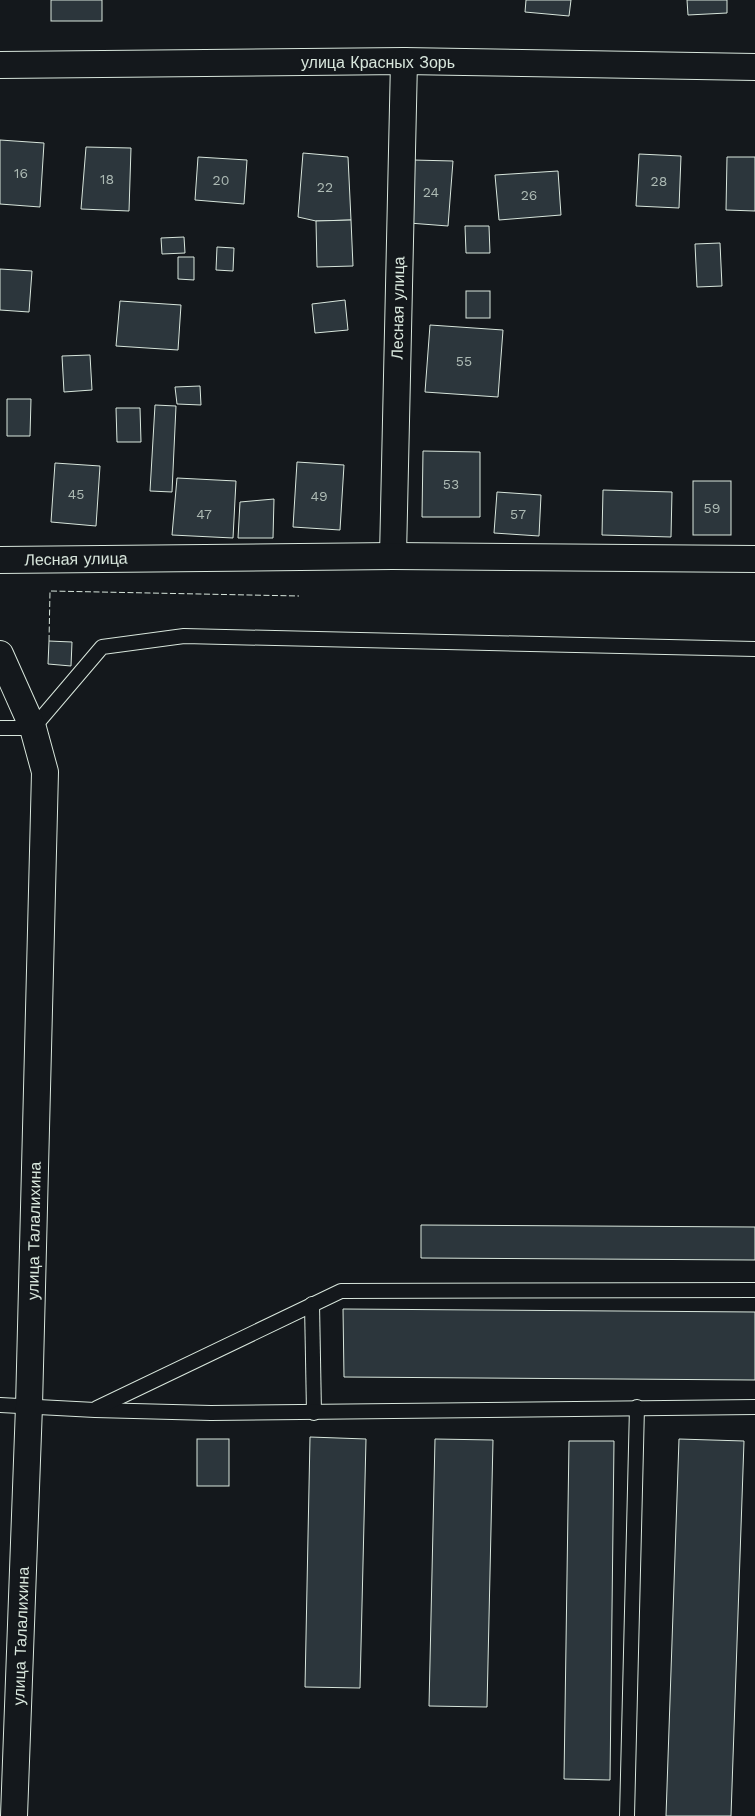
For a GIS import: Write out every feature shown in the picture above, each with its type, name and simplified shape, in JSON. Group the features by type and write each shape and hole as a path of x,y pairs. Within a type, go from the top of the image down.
{"street":[{"name":"улица Красных Зорь","path":"0,65 404,61 755,67"},
{"name":"Лесная улица","path":"393,556 404,61"},
{"name":"Лесная улица","path":"0,560 393,556 755,559"},
{"name":"улица Талалихина","path":"0,654 33,728 45,772 29,1406 14,1816"}],"lane":[{"path":"0,728 33,728 102,647 184,636 755,649"},
{"path":"94,1410 341,1290 755,1290"},
{"path":"312,1304 314,1413"},
{"path":"0,1405 211,1413 755,1407"},
{"path":"627,1816 637,1407"}],"building":[{"path":"51,0 102,0 102,21 51,21"},
{"path":"526,0 571,0 569,16 525,12"},
{"path":"687,0 727,0 727,13 688,15"},
{"path":"0,140 44,143 40,207 0,204"},
{"path":"86,147 131,148 129,211 81,209"},
{"path":"303,153 348,157 351,220 316,221 298,217"},
{"path":"639,154 681,156 679,208 636,206"},
{"path":"198,157 247,160 244,204 195,200"},
{"path":"727,157 755,157 755,211 726,210"},
{"path":"413,160 453,161 448,226 409,223"},
{"path":"558,171 561,215 499,220 495,175"},
{"path":"351,220 353,266 317,267 316,221"},
{"path":"465,226 489,226 490,253 466,253"},
{"path":"184,237 185,253 162,254 161,238"},
{"path":"720,243 722,286 697,287 695,244"},
{"path":"217,247 234,248 233,271 216,270"},
{"path":"178,257 194,257 194,280 178,279"},
{"path":"0,269 32,271 29,312 0,310"},
{"path":"466,291 490,291 490,318 466,318"},
{"path":"345,300 348,330 315,333 312,304"},
{"path":"120,301 181,305 178,350 116,346"},
{"path":"430,325 503,330 498,397 425,392"},
{"path":"90,355 92,390 64,392 62,356"},
{"path":"200,386 201,405 177,404 175,387"},
{"path":"7,399 31,399 30,436 7,436"},
{"path":"155,405 176,406 172,492 150,491"},
{"path":"116,408 140,408 141,442 117,442"},
{"path":"423,451 480,452 480,517 422,517"},
{"path":"297,462 344,465 340,530 293,527"},
{"path":"55,463 100,466 96,526 51,522"},
{"path":"177,478 236,481 233,538 172,535"},
{"path":"693,481 731,481 731,535 693,535"},
{"path":"603,490 672,492 671,537 602,535"},
{"path":"497,492 541,495 539,536 494,533"},
{"path":"274,499 273,538 238,538 240,502"},
{"path":"49,641 72,642 71,666 48,664"},
{"path":"421,1225 755,1227 755,1260 421,1258"},
{"path":"343,1309 755,1312 755,1380 344,1377"},
{"path":"310,1437 366,1439 360,1688 305,1687"},
{"path":"197,1439 229,1439 229,1486 197,1486"},
{"path":"435,1439 493,1440 487,1707 429,1706"},
{"path":"679,1439 744,1441 731,1816 666,1816"},
{"path":"569,1441 614,1441 610,1780 564,1779"}],"fence":[{"path":"49,641 50,591 299,596"}]}
